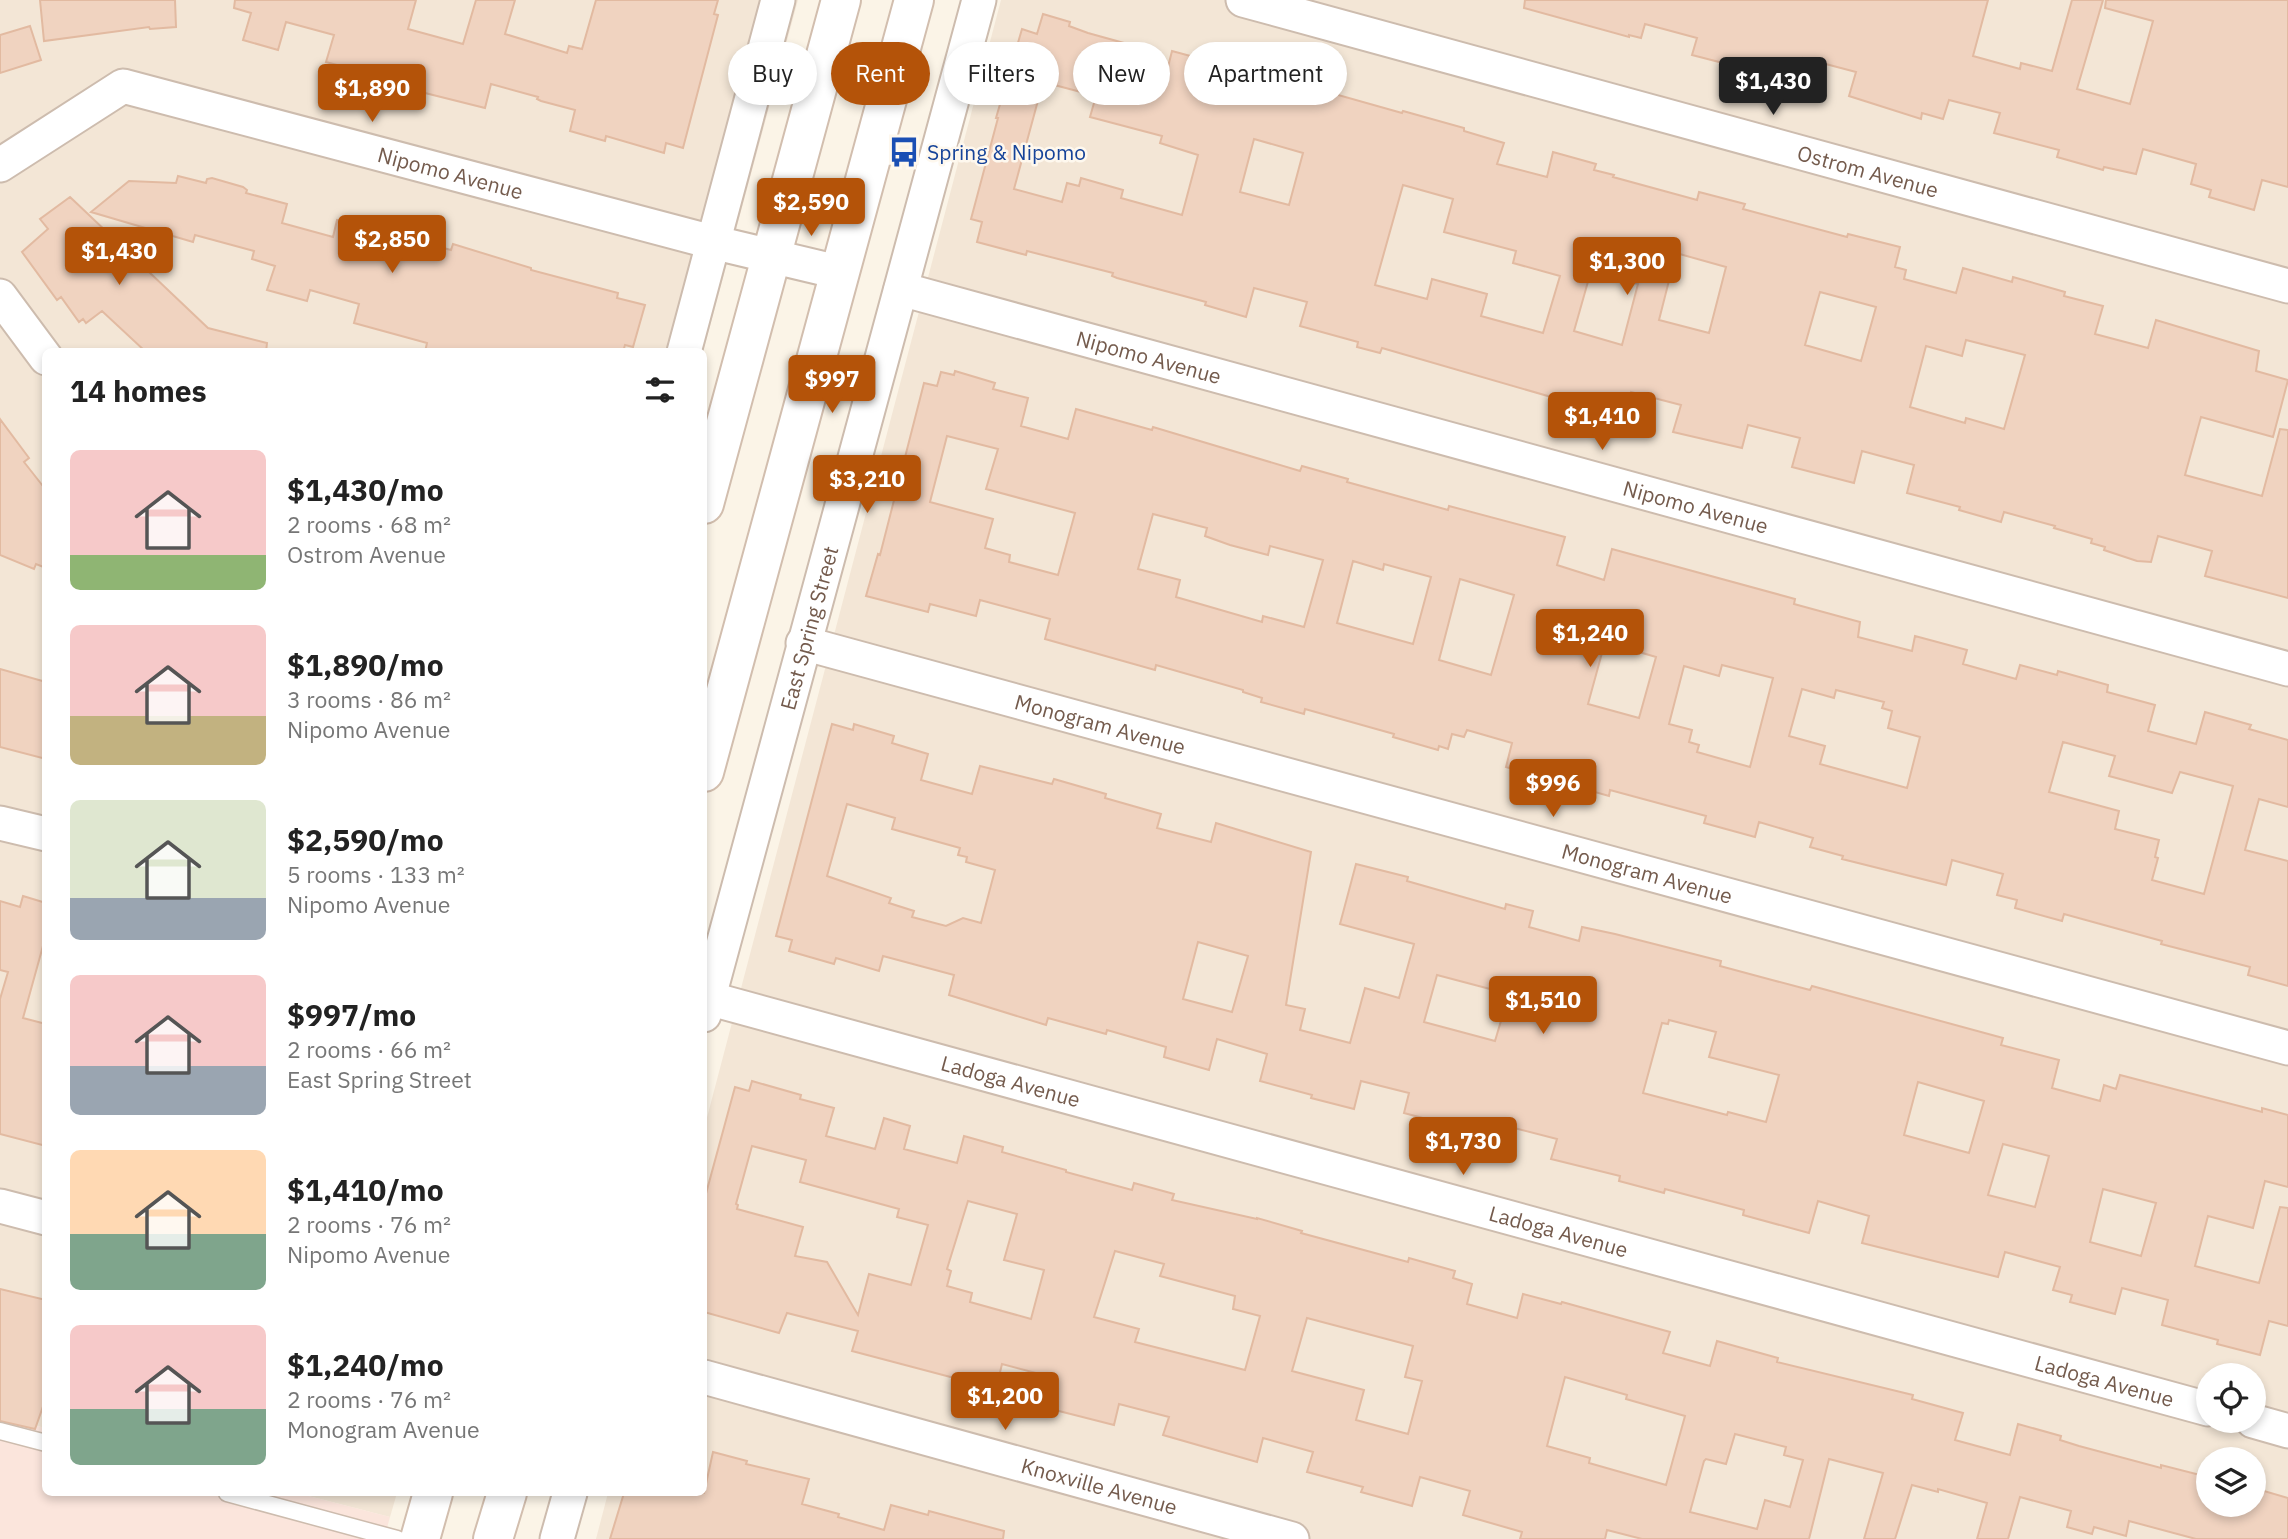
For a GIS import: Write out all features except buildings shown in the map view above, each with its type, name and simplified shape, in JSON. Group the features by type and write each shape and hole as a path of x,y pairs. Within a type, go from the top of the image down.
{"main road":[{"path":"707,493 841,0"},
{"path":"707,761 914,0"},
{"path":"420,1539 431,1496"},
{"path":"500,1537 507,1496"}],"street":[{"path":"685,348 778,0"},
{"name":"East Spring Street","path":"707,996 979,0"},
{"name":"Ostrom Avenue","path":"1243,0 2288,286"},
{"name":"Nipomo Avenue","path":"0,165 123,86 712,242 838,272"},
{"name":"Nipomo Avenue","path":"901,289 2288,668"},
{"path":"0,296 42,353"},
{"name":"Monogram Avenue","path":"803,643 2288,1048"},
{"path":"0,823 42,833"},
{"name":"Ladoga Avenue","path":"707,1004 2196,1406"},
{"path":"0,1206 42,1217"},
{"name":"Knoxville Avenue","path":"707,1378 1292,1539"},
{"path":"2266,1424 2288,1430"},
{"path":"558,1539 569,1496"}],"lane":[{"path":"0,1431 42,1442"},
{"path":"238,1496 397,1539"}],"shaded area":[{"path":"0,0 798,0 787,42 728,42 728,105 770,105 704,348 42,348 42,1427 0,1416"},
{"path":"1001,0 2288,0 2288,1539 596,1539 607,1496 707,1496 707,1118 973,105 1059,105 1059,42 990,42"},
{"path":"0,1416 42,1427 42,1496 309,1496 390,1517 384,1539 0,1539"},
{"path":"309,1496 396,1496 390,1517"}],"place":[{"name":"Spring & Nipomo","path":"904,152"}]}
